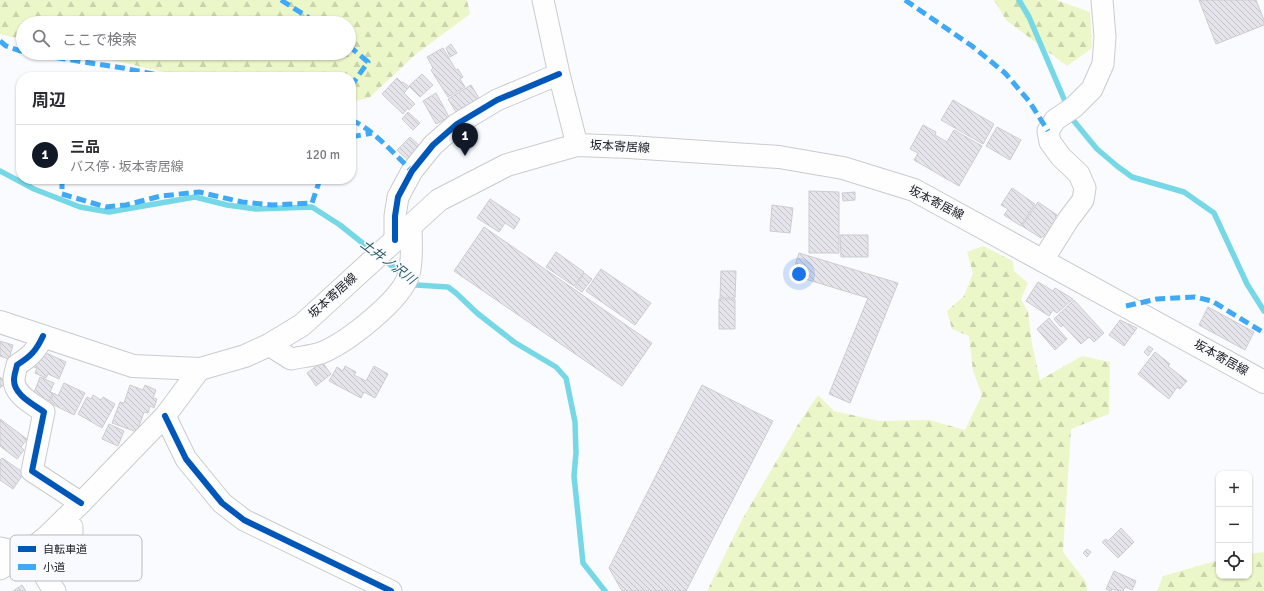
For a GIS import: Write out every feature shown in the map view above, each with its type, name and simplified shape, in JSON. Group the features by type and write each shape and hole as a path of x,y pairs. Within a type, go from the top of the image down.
{"main road":[{"name":"坂本寄居線","path":"0,322 133,366 200,369 245,356 269,345 302,325 439,200 507,165 577,145 629,147 779,157 843,168 914,190 1264,382"}],"street":[{"path":"543,0 559,74 577,145"},
{"path":"1043,260 1068,220 1083,200 1085,188 1079,174 1061,157 1050,142 1048,131 1055,120 1074,107 1092,89 1103,64 1105,37 1102,0"},
{"path":"395,240 395,216 398,197 412,171 433,145 457,124 497,100 559,74"},
{"path":"269,345 291,359 320,353 343,341 364,325 400,291 408,275 412,225"},
{"path":"43,336 37,349 17,365 14,380 15,389 44,412 32,471 81,503"},
{"path":"46,535 81,503 165,416 200,369"},
{"path":"165,416 186,459 222,503 244,520 391,591"},
{"path":"65,518 72,527 72,533 70,535"},
{"path":"0,548 10,550"},
{"path":"0,569 10,563"},
{"path":"49,581 55,591"}],"green space":[{"path":"0,0 467,0 470,14 416,54 369,98 356,101 356,72 164,72 112,60 356,60 356,16 16,16 16,38 0,34"},
{"path":"994,0 1056,0 1090,12 1092,48 1067,66 1006,20"},
{"path":"983,246 1013,261 1014,271 1028,283 1021,299 1028,312 1032,344 1040,380 1082,356 1110,362 1109,414 1071,429 1063,552 1086,582 1087,591 707,591 743,518 797,426 818,395 834,411 879,421 929,420 965,430 982,395 973,371 969,336 952,329 947,311 964,296 973,273 967,252"},
{"path":"1264,552 1264,591 1157,591 1163,576 1216,561 1216,579 1252,579 1252,554"}],"building":[{"path":"1199,0 1256,0 1264,20 1264,25 1216,44"},
{"path":"451,44 457,53 450,57 446,48"},
{"path":"443,48 456,70 458,69 463,77 460,79 465,87 448,97 431,70 433,68 427,57"},
{"path":"422,74 433,85 420,97 409,86"},
{"path":"397,78 409,87 404,93 415,104 409,110 408,108 403,114 382,94"},
{"path":"471,85 479,98 456,112 448,99"},
{"path":"436,93 449,117 436,124 423,101"},
{"path":"953,100 994,124 983,144 941,120"},
{"path":"408,112 420,123 413,130 402,119"},
{"path":"923,125 936,132 935,135 947,142 954,130 982,146 959,186 914,160 918,153 910,149"},
{"path":"997,127 1021,140 1010,160 986,146"},
{"path":"410,137 422,148 409,161 397,150"},
{"path":"1012,188 1035,204 1021,226 1004,215 1008,209 1001,205"},
{"path":"809,191 839,192 839,253 809,253"},
{"path":"855,192 855,200 843,201 842,193"},
{"path":"490,199 520,219 514,229 505,223 499,232 477,218"},
{"path":"1038,202 1057,215 1055,217 1058,219 1046,238 1043,236 1041,238 1022,226"},
{"path":"772,205 793,208 790,233 770,231"},
{"path":"484,227 652,343 622,386 454,271"},
{"path":"840,235 868,235 868,257 841,257"},
{"path":"556,252 584,272 574,286 546,267"},
{"path":"799,253 898,283 850,403 829,394 868,298 792,275"},
{"path":"601,269 651,303 635,325 586,291"},
{"path":"721,271 736,271 735,298 720,298"},
{"path":"584,273 592,279 582,292 575,287"},
{"path":"1038,282 1053,291 1055,288 1073,299 1057,313 1053,310 1049,316 1026,301"},
{"path":"719,299 735,299 735,329 719,329"},
{"path":"1074,300 1104,333 1094,342 1089,337 1081,344 1063,325 1061,327 1054,319"},
{"path":"1208,307 1254,332 1245,350 1199,325"},
{"path":"1049,318 1067,339 1055,350 1037,329"},
{"path":"1120,320 1137,328 1124,346 1109,335"},
{"path":"0,341 13,345 9,359 0,356"},
{"path":"1149,346 1153,349 1148,356 1144,352"},
{"path":"44,352 66,362 59,379 48,374 46,378 35,373 37,368 34,367 39,356"},
{"path":"1155,352 1170,364 1168,366 1187,381 1180,389 1177,387 1169,399 1138,374"},
{"path":"322,362 331,374 316,386 307,373"},
{"path":"345,366 356,372 354,375 366,381 374,366 388,374 375,398 364,392 361,398 329,381 337,367 343,371"},
{"path":"0,377 6,382 0,388"},
{"path":"40,377 54,383 50,392 53,393 49,401 46,399 45,401 33,395"},
{"path":"64,383 85,393 74,415 50,402 54,393 58,396"},
{"path":"130,385 143,390 145,385 156,390 153,398 157,399 154,408 150,406 148,413 144,412 137,432 112,423 120,402 124,403"},
{"path":"702,385 773,421 686,591 622,591 609,568"},
{"path":"93,395 101,400 103,397 115,404 102,428 78,414 87,397 91,399"},
{"path":"0,419 27,439 21,447 24,450 17,459 0,446"},
{"path":"109,424 124,431 118,446 102,439"},
{"path":"2,458 24,473 13,489 0,480 0,460"},
{"path":"1121,528 1134,542 1118,558 1102,542 1106,539 1108,541"},
{"path":"1087,549 1091,552 1087,557 1083,553"},
{"path":"1114,571 1136,581 1132,590 1125,587 1123,591 1113,589 1111,591 1106,589"},
{"path":"22,585 26,591 13,591"}],"waterway":[{"path":"1019,0 1029,17 1067,106"},
{"path":"1071,114 1073,120 1097,149 1132,177 1184,192 1214,213 1247,284 1264,311"},
{"name":"土井ノ沢川","path":"0,171 16,179"},
{"name":"土井ノ沢川","path":"25,184 80,207 109,212 195,197 227,205 256,209 312,207 340,225 375,253"},
{"name":"土井ノ沢川","path":"382,258 403,275"},
{"name":"土井ノ沢川","path":"410,281 416,285 448,287 477,313 514,342 556,367 566,378 575,422 576,453 574,476 583,563 605,591"}],"marked path":[{"path":"281,0 306,16"},
{"path":"905,0 972,46 1005,73 1029,101 1048,131"},
{"path":"0,41 6,46 16,50"},
{"path":"356,52 368,62 356,79"},
{"path":"71,60 143,72"},
{"path":"356,122 367,129 412,171"},
{"path":"356,136 372,133"},
{"path":"62,184 62,194 106,207 126,205 161,196 199,192 242,202 272,205 312,203 318,184"},
{"path":"1126,306 1157,299 1195,297 1212,301 1264,333"}],"cycle path":[{"path":"395,240 395,216 398,197 412,171 433,145 457,124 497,100 559,74"},
{"path":"43,336 33,353 17,365 14,378 17,390 21,395 44,412 32,471 81,503"},
{"path":"165,416 186,459 222,503 244,520 391,591"}],"place":[{"name":"三品","path":"465,156"}]}
